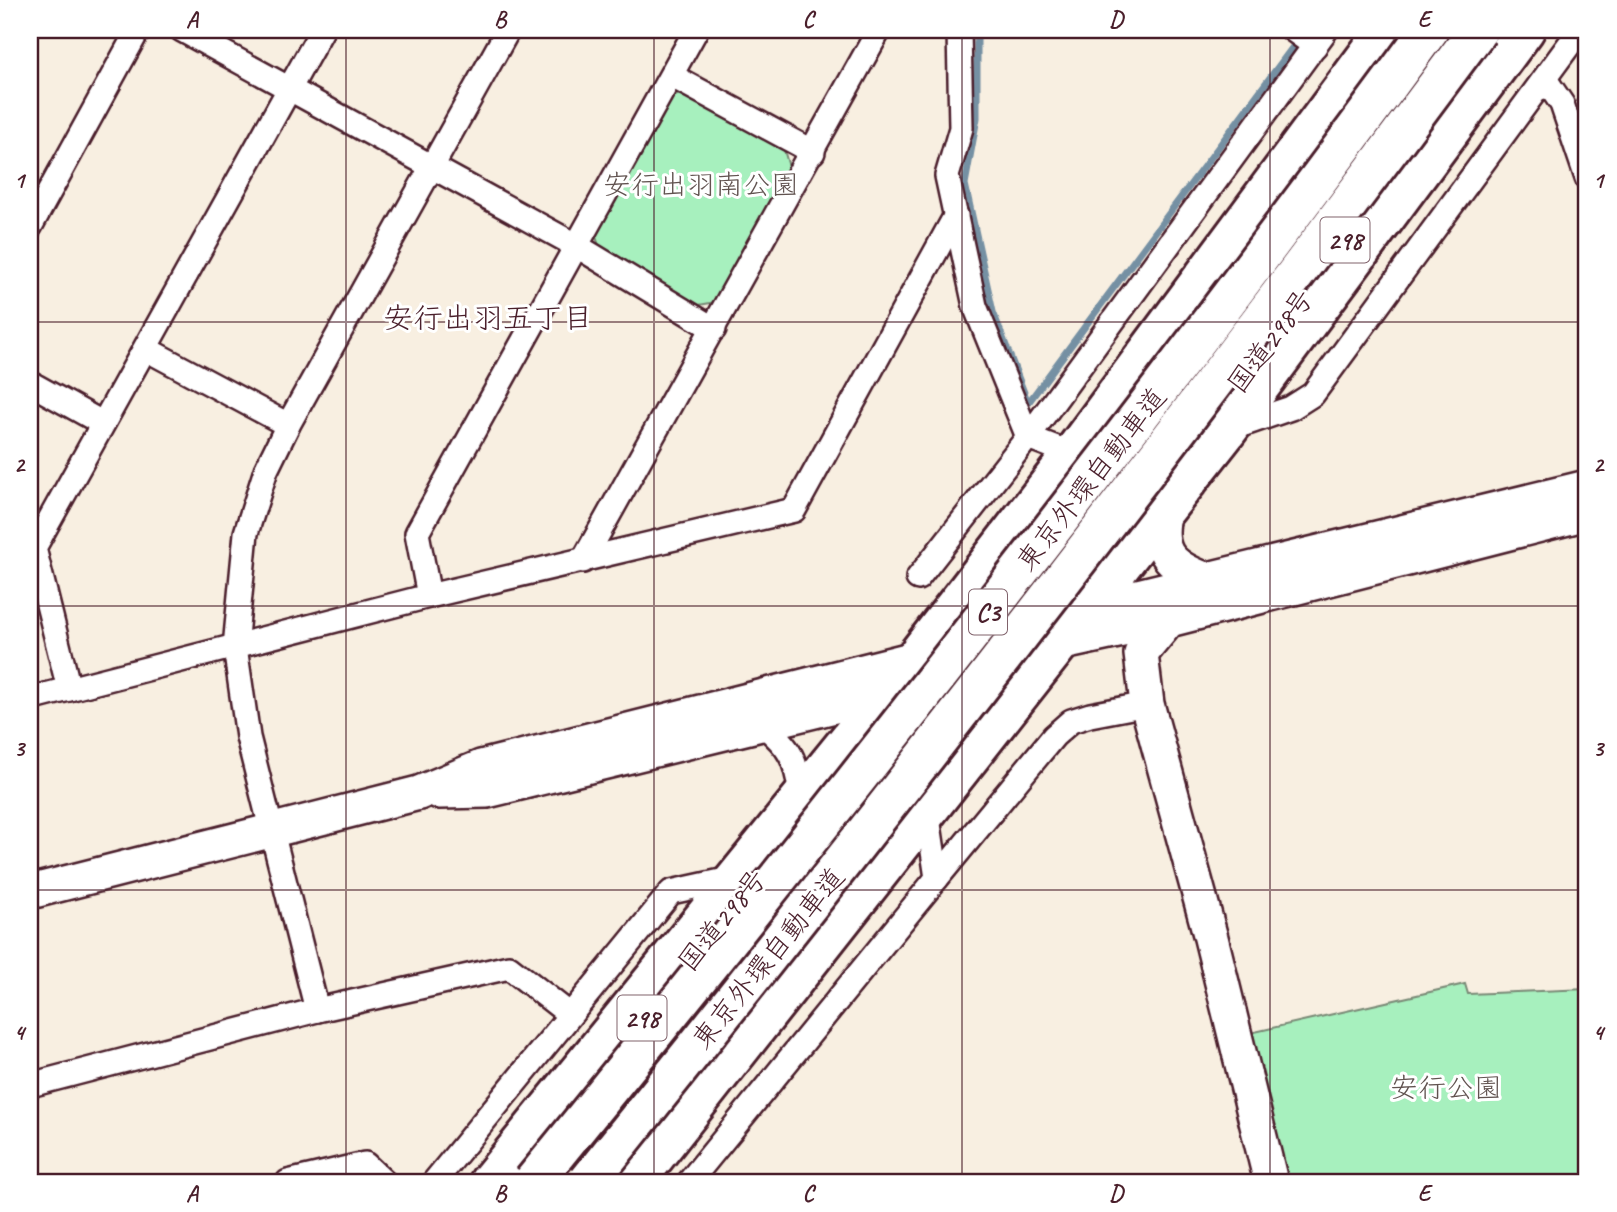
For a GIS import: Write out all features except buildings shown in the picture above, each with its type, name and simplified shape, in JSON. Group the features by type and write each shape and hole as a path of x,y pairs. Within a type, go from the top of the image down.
{"highway":[{"path":"489,1182 914,659 1072,454 1386,30"},
{"path":"1121,409 1404,30"},
{"name":"東京外環自動車道","path":"533,1182 793,863 1130,428 1429,30"},
{"name":"東京外環自動車道","path":"588,1182 828,884 1172,439 1478,30"},
{"name":"国道298号","path":"1189,451 1501,30"},
{"path":"635,1182 1228,430 1525,30"},
{"name":"国道298号","path":"509,1182 775,854"},
{"path":"616,1182 847,892"}],"street":[{"path":"30,227 138,30"},
{"path":"182,30 431,169 577,246 714,329"},
{"path":"69,689 34,548 322,30"},
{"path":"317,1010 248,737 235,647 246,533 266,470 288,425 508,30"},
{"path":"429,596 417,533 696,30"},
{"path":"583,561 879,30"},
{"path":"959,30 961,128 947,176 975,306 1028,437 1072,454"},
{"path":"918,578 1028,437 1321,38 1293,30"},
{"path":"1228,430 1291,408 1312,394 1580,30"},
{"path":"672,76 813,152"},
{"path":"1545,79 1562,104 1587,178"},
{"path":"30,698 429,596 794,510 956,215"},
{"path":"146,349 288,425"},
{"path":"30,383 102,423"},
{"path":"30,892 419,793 481,767 914,659 1088,607 1587,487"},
{"path":"1165,510 1161,529 1162,545 1168,556 1187,572 1205,579"},
{"path":"419,793 487,791 884,694 1059,644 1169,620 1587,513"},
{"path":"1169,620 1141,654 1147,704 1211,938 1271,1182"},
{"path":"689,1182 1054,736 1071,722 1147,704"},
{"path":"762,724 785,743 796,763 802,796"},
{"path":"927,811 937,878"},
{"path":"434,1182 671,892 735,878"},
{"path":"30,1085 317,1010 509,967 569,1014"},
{"path":"288,1182 365,1164 384,1182"}],"green space":[{"name":"安行出羽南公園","path":"682,93 784,150 789,167 716,302 699,305 601,251 595,234 668,99"},
{"name":"安行公園","path":"1465,984 1468,994 1587,989 1587,1182 1283,1182 1250,1033"}],"waterway":[{"path":"30,42 37,30"},
{"path":"977,30 977,118 965,184 993,312 1028,403 1295,44"}],"district":[{"name":"安行出羽五丁目","path":"488,318"}]}
